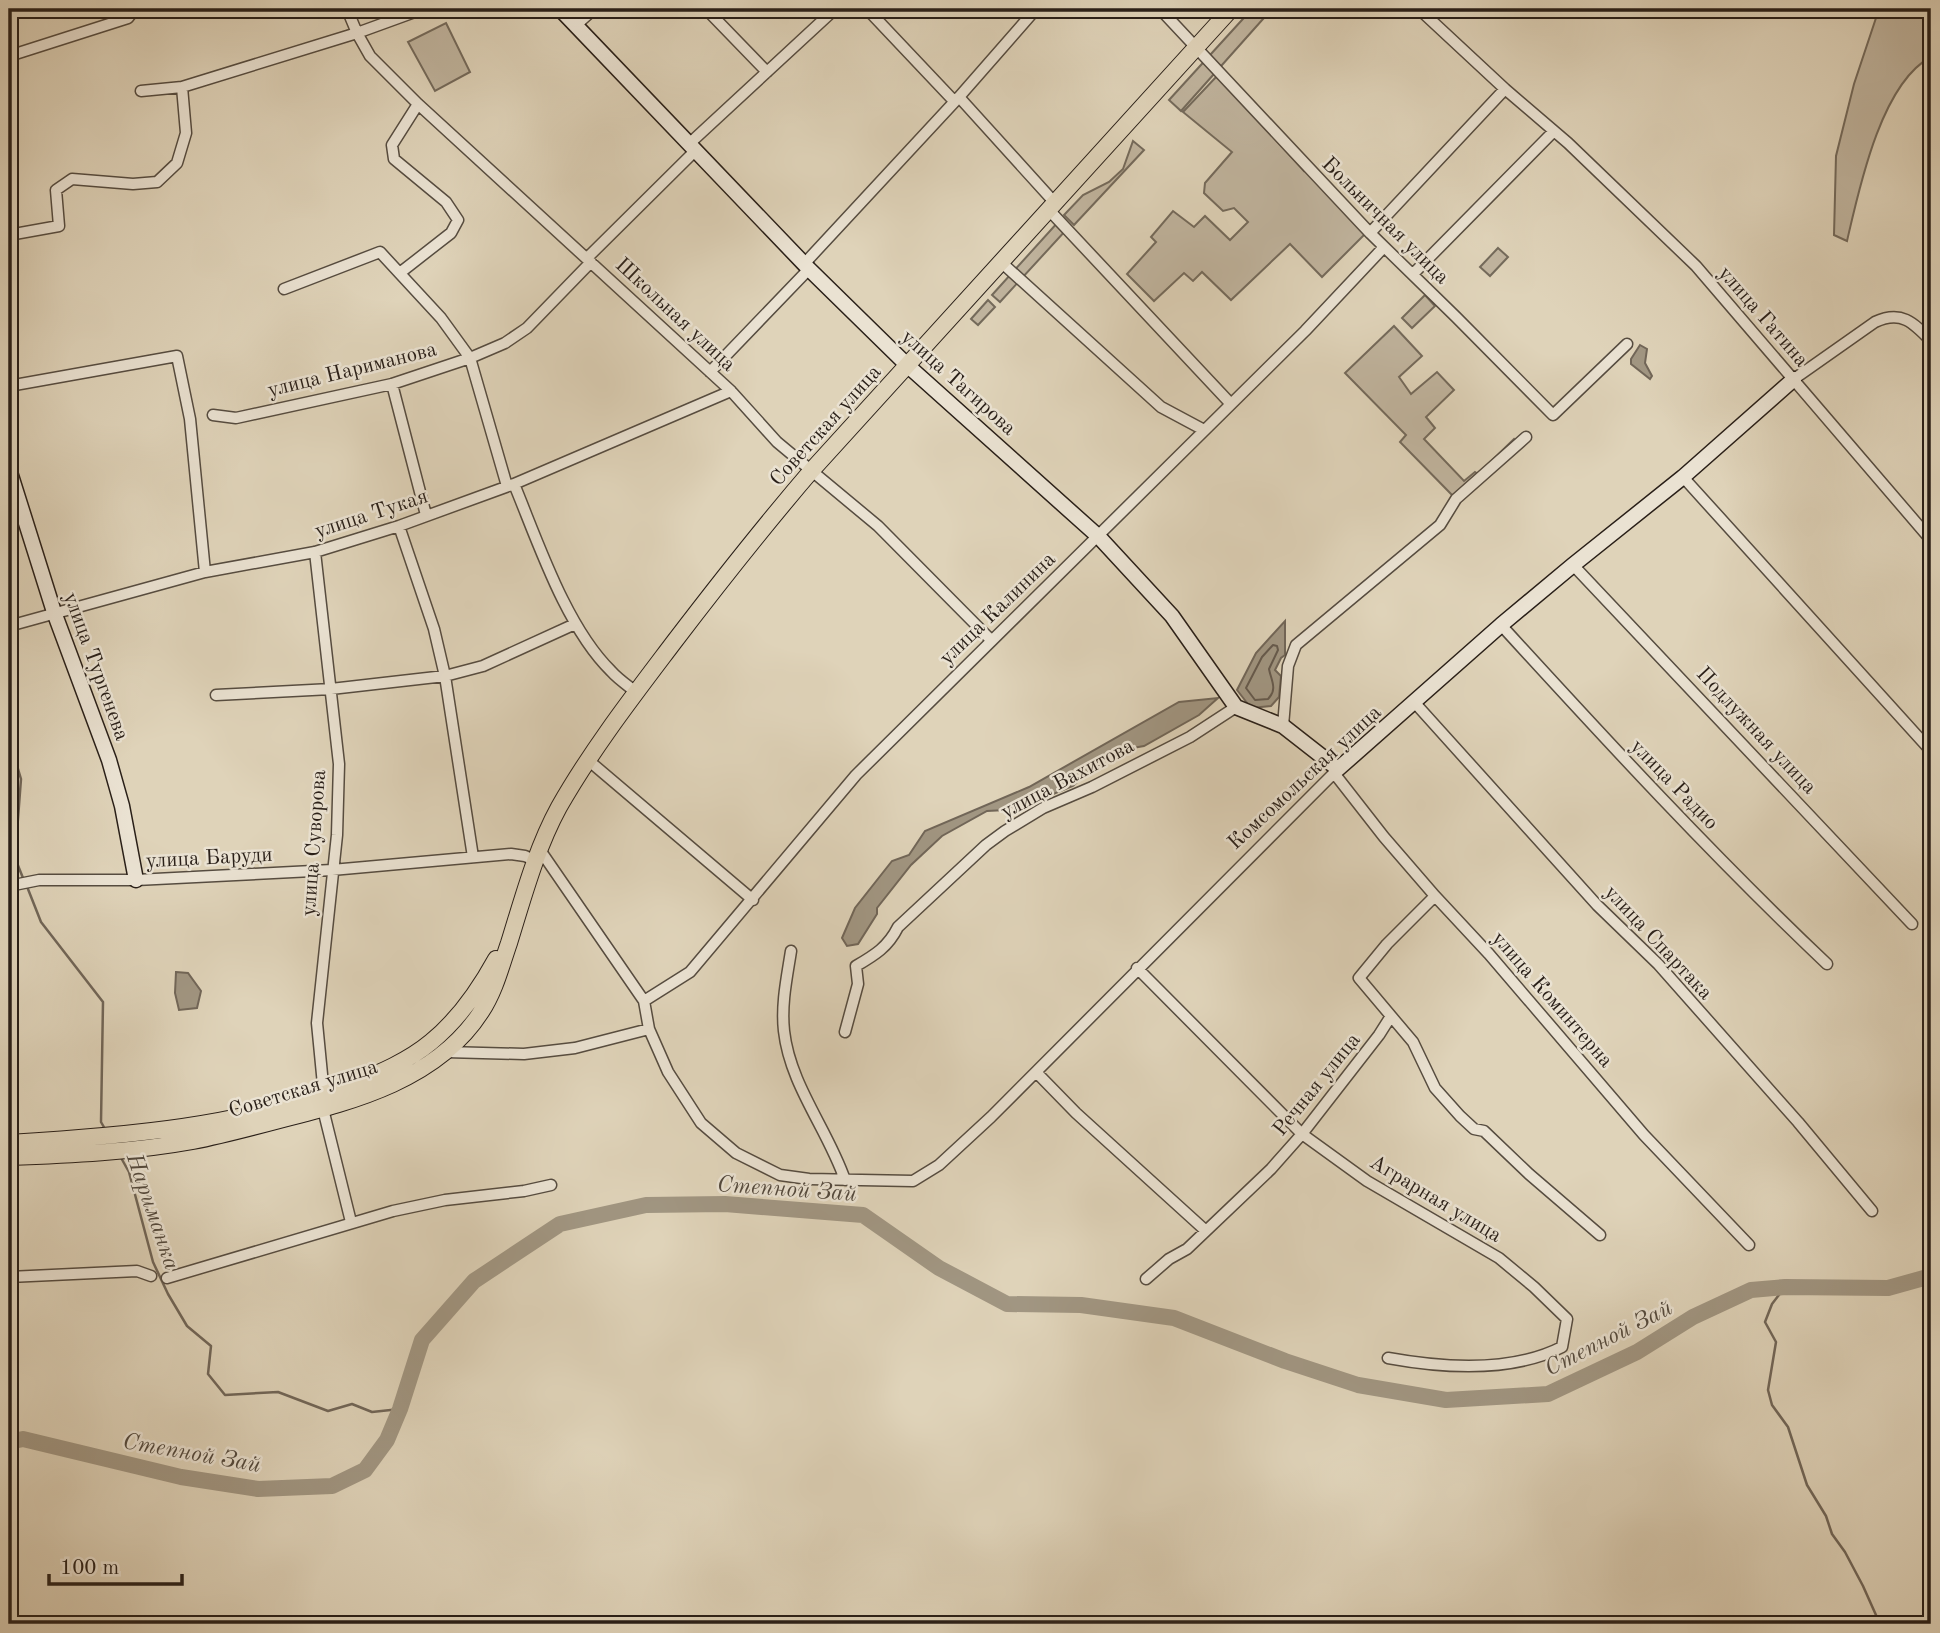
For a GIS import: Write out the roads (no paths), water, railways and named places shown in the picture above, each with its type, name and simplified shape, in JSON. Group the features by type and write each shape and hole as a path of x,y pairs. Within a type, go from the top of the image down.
{"main road":[{"name":"Советская улица","path":"9,1157 60,1148 215,1130 324,1102 368,1094 411,1075 446,1052 469,1028 486,1003 538,856 558,809 588,760 636,692 754,537 812,470 1231,9"},
{"name":"Советская улица","path":"324,1102 411,1057 432,1041 463,1011 479,988 517,916"},
{"name":"Советская улица","path":"9,1143 60,1148"}],"street":[{"path":"9,56 128,18 135,9"},
{"name":"Школьная улица","path":"347,9 370,56 418,104 731,391 777,442 878,526 991,640"},
{"path":"141,91 182,87 357,33 423,9"},
{"name":"улица Тагирова","path":"560,9 806,267 906,365 1099,537 1171,616 1236,707"},
{"path":"575,26 594,9"},
{"path":"706,9 767,72"},
{"name":"улица Нариманова","path":"213,415 236,418 392,384 470,358 505,343 527,328 692,147 835,9"},
{"path":"867,9 956,99 1230,403"},
{"path":"710,372 1035,9"},
{"name":"Больничная улица","path":"1160,9 1370,233 1553,415 1628,344"},
{"name":"улица Гатина","path":"1419,9 1554,131 1696,267 1931,540"},
{"path":"9,235 59,226 56,190 72,179 133,184 157,182 177,163 186,133 182,87"},
{"path":"1370,233 1505,89"},
{"path":"401,272 451,233 458,220 446,202 394,159 392,145 418,104"},
{"path":"1413,274 1554,131"},
{"name":"улица Калинина","path":"644,1001 690,972 856,775 1305,331 1384,247"},
{"path":"284,289 380,252 401,272 441,318 470,358 511,485 575,624 610,670 636,692"},
{"path":"1001,261 1161,407 1204,430"},
{"path":"1794,379 1875,322 1889,316 1906,319 1931,341"},
{"path":"9,386 177,356 190,419 205,572"},
{"name":"Комсомольская улица","path":"644,1001 649,1029 668,1072 701,1123 736,1153 779,1175 913,1181 939,1166 1036,1072 1336,771 1501,625 1683,477 1794,379"},
{"path":"392,384 426,515"},
{"name":"улица Тукая","path":"9,626 205,572 315,552 400,526 511,485 731,391"},
{"path":"1283,726 1288,666 1296,645 1440,525 1456,499 1526,437"},
{"name":"улица Тургенева","path":"9,469 54,612 109,760 122,806 136,880"},
{"path":"1683,477 1931,751"},
{"path":"400,526 434,629 445,676 472,858"},
{"name":"улица Суворова","path":"315,552 339,764 337,835 317,1023 324,1102 351,1222"},
{"name":"Подлужная улица","path":"1573,565 1912,924"},
{"path":"216,695 331,689 445,676 483,666 575,624"},
{"name":"улица Радио","path":"1501,625 1657,795 1748,889 1826,964"},
{"name":"улица Спартака","path":"1415,703 1597,905 1658,964 1798,1122 1872,1211"},
{"path":"1236,707 1283,726 1336,771"},
{"name":"улица Вахитова","path":"845,1032 858,984 856,966 880,953 898,927 986,845 1043,807 1092,787 1190,737 1236,707"},
{"path":"588,760 753,900"},
{"name":"улица Коминтерна","path":"1336,771 1384,837 1434,896 1489,954 1644,1135 1749,1245"},
{"name":"улица Баруди","path":"10,886 39,880 136,880 332,870 517,854 538,856"},
{"path":"538,856 644,1001"},
{"path":"1434,896 1387,944 1359,978 1413,1041 1435,1088 1460,1116 1474,1129 1484,1130 1529,1174 1600,1236"},
{"path":"791,951 783,1004 784,1032 792,1065 838,1158 845,1180"},
{"name":"Аграрная улица","path":"1137,968 1302,1134 1367,1181 1499,1258 1534,1287 1567,1320 1563,1347 1547,1355 1507,1363 1462,1366 1388,1358"},
{"name":"Речная улица","path":"1146,1279 1168,1259 1187,1249 1271,1169 1302,1134 1391,1016"},
{"path":"446,1052 524,1054 575,1048 649,1029"},
{"path":"1036,1072 1076,1113 1206,1231"},
{"path":"167,1278 322,1234 351,1222 445,1200 524,1191 551,1185"},
{"path":"9,1276 137,1271 151,1276"}],"water":[{"path":"1640,345 1647,349 1645,363 1652,376 1650,379 1631,364 1631,359"},
{"path":"1285,621 1285,655 1275,670 1281,676 1279,697 1271,706 1251,708 1237,690 1256,653"},
{"path":"1218,698 1199,715 1144,746 1127,749 1089,771 1073,786 1051,795 1038,791 1006,810 987,811 942,836 911,865 877,908 877,914 858,944 847,946 842,938 855,908 892,861 909,855 925,831 1029,787 1179,702"},
{"path":"176,972 188,973 201,991 197,1008 179,1010 175,993"}],"waterway":[{"name":"Нариманка","path":"9,739 21,779 15,858 23,878"},
{"name":"Нариманка","path":"26,884 41,922 103,1002 101,1122 105,1129"},
{"name":"Нариманка","path":"120,1156 129,1172 153,1262 187,1326 211,1346 208,1374 225,1395 278,1392 328,1411 352,1404 372,1412 400,1409"},
{"name":"Степной Зай","path":"9,1442 23,1439 181,1477 258,1489 332,1486 365,1470 387,1440 422,1340 474,1281 560,1224 646,1205 725,1204 863,1215 939,1268 1007,1304 1081,1305 1174,1318 1285,1361 1358,1385 1446,1400 1548,1394 1637,1352 1693,1317 1751,1290 1785,1287 1888,1288 1931,1276"},
{"path":"1785,1287 1772,1304 1765,1322 1776,1342 1768,1390 1772,1405 1788,1427 1807,1485 1863,1586 1880,1624"}]}
